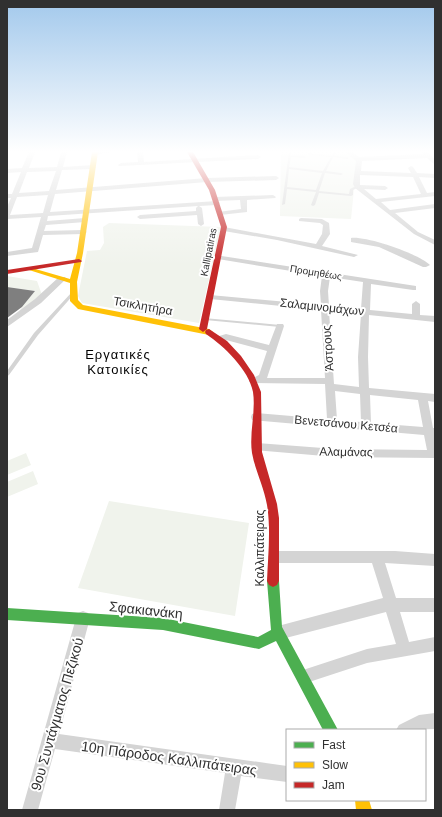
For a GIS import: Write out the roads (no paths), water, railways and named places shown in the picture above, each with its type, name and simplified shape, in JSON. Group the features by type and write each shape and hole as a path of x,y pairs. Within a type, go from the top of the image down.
{"street":[{"path":"17,190 7,216 46,214 85,216"},
{"path":"7,196 88,190"},
{"path":"72,293 90,190"},
{"name":"Kallipatiras","path":"203,329 224,229 211,190"},
{"path":"361,190 416,233 435,243"},
{"path":"422,190 425,195"},
{"path":"7,254 35,250 52,193"},
{"path":"374,201 435,194"},
{"path":"43,223 139,208 198,204 243,198 273,197"},
{"path":"220,213 245,211 243,198"},
{"path":"198,204 201,224"},
{"path":"388,212 435,206"},
{"path":"139,208 140,219 200,213"},
{"path":"301,220 322,221 327,224 326,234 318,247"},
{"path":"224,229 318,247 354,255 361,259"},
{"path":"40,233 83,232"},
{"path":"354,255 356,247 352,237 387,248 426,265"},
{"name":"Προμηθέως","path":"218,257 413,288"},
{"path":"7,272 78,261"},
{"path":"28,269 73,282"},
{"name":"Άστρους","path":"326,274 324,284 332,423"},
{"path":"7,324 38,301 62,279"},
{"path":"366,426 363,354 367,280"},
{"name":"Τσικλητήρα","path":"72,293 75,303 78,306 203,329"},
{"name":"Σαλαμινομάχων","path":"210,297 435,319"},
{"path":"416,304 416,317"},
{"path":"254,381 263,377 280,326"},
{"name":"Καλλιπάτειρας","path":"203,329 219,339 244,367 254,381 257,392 257,447 274,510 273,607 278,633 330,729"},
{"path":"219,339 226,337 272,349"},
{"path":"254,381 330,384 364,390 435,398"},
{"path":"422,396 432,432 434,454"},
{"name":"Βενετσάνου Κετσέα","path":"256,416 432,432"},
{"name":"Αλαμάνας","path":"257,447 336,453 434,454"},
{"path":"274,557 378,557 435,560"},
{"path":"378,557 404,649"},
{"path":"278,633 382,605 435,605"},
{"name":"Σφακιανάκη","path":"7,614 171,625 259,643 278,633"},
{"name":"9ου Συντάγματος Πεζικού","path":"30,810 83,618"},
{"path":"303,677 367,656 435,644"},
{"path":"406,729 419,723 435,721"},
{"name":"10η Πάροδος Καλλιπάτειρας","path":"50,742 286,774"},
{"path":"227,810 234,767"}],"lane":[{"path":"283,204 285,190"},
{"path":"303,190 350,195 351,190"},
{"path":"313,206 318,192"},
{"path":"7,374 36,334 72,293"},
{"path":"205,319 280,326"}],"district":[{"name":"Εργατικές Κατοικίες","path":"118,362"}]}
